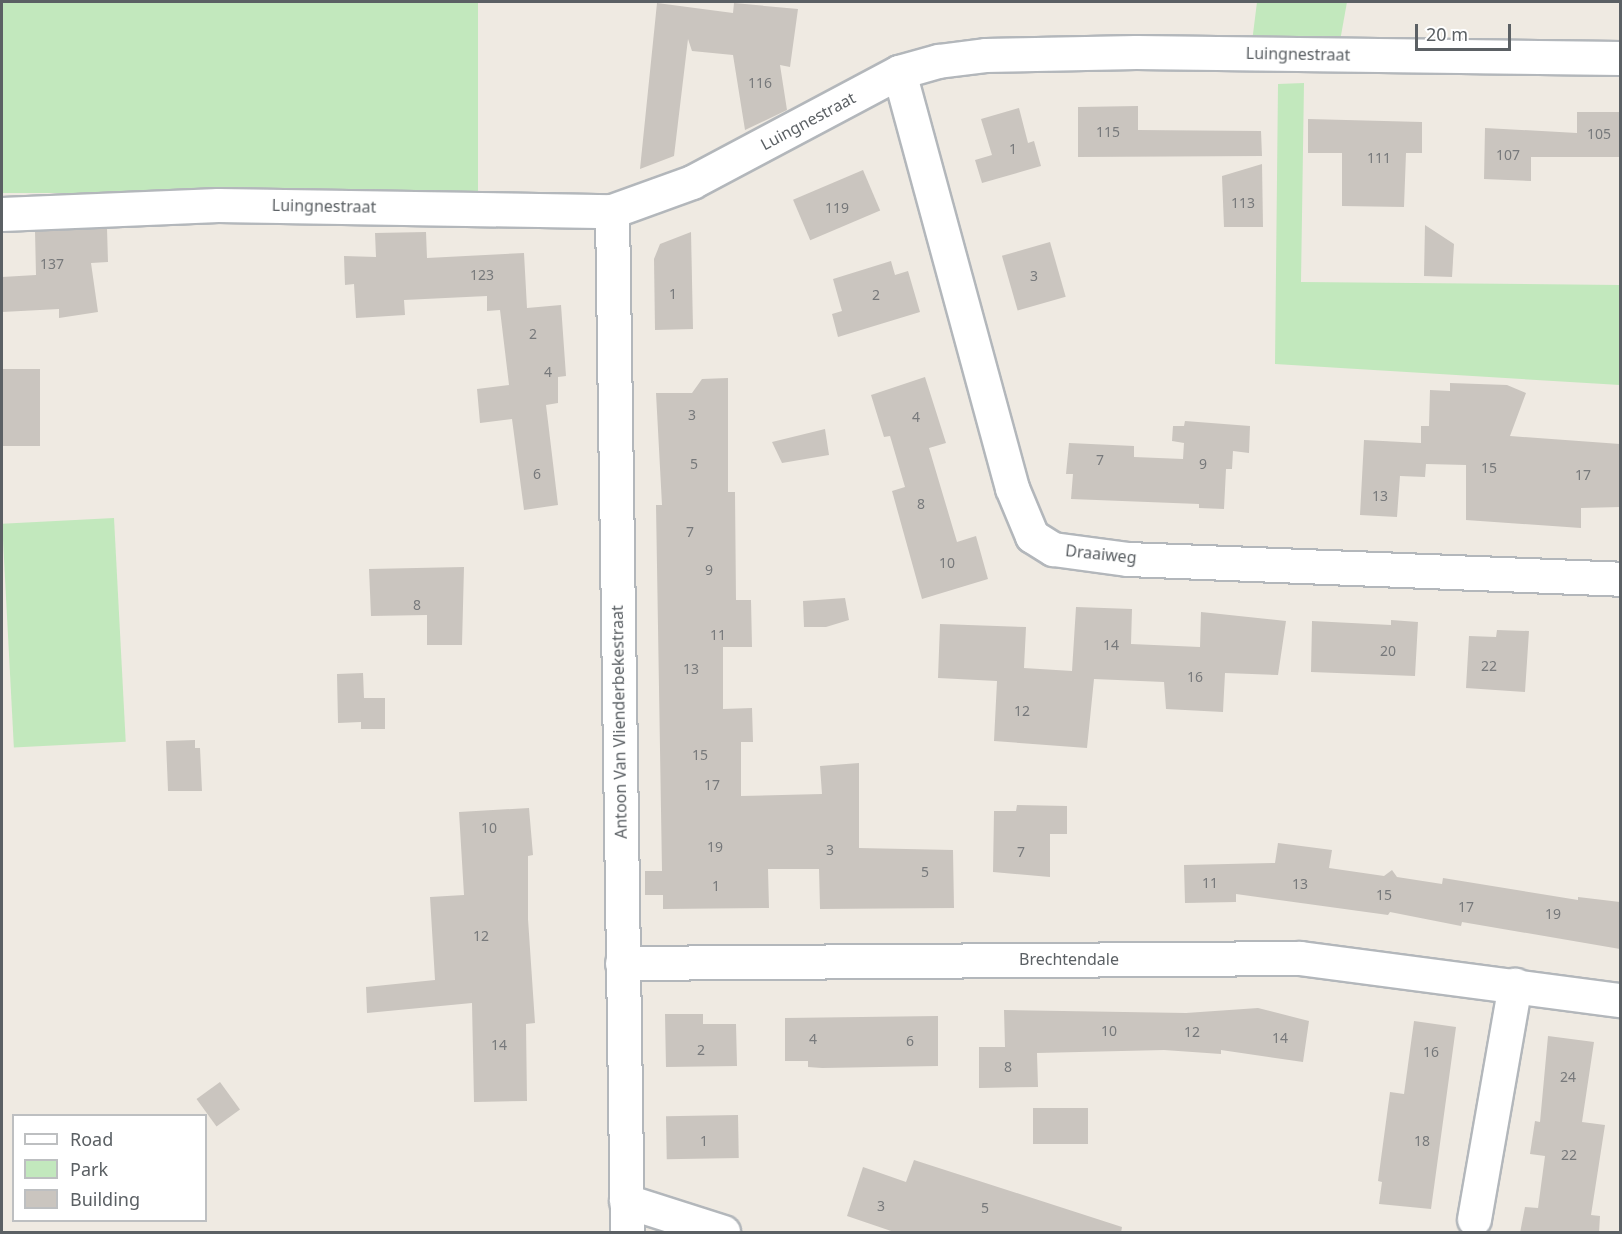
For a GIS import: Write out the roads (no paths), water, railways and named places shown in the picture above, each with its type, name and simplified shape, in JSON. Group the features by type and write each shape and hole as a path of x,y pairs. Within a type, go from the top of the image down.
{"street":[{"name":"Luingnestraat","path":"2,214 218,205 612,211 692,182 898,72 938,61 985,55 1124,52 1620,58"},
{"name":"Draaiweg","path":"898,72 1012,488 1032,536 1053,549 1128,559 1620,579"},
{"name":"Antoon Van Vlienderbekestraat","path":"612,211 626,1217"},
{"name":"Brechtendale","path":"622,963 1300,958 1620,1000"},
{"path":"1474,1219 1515,985"},
{"path":"626,1217 723,1233"}]}
